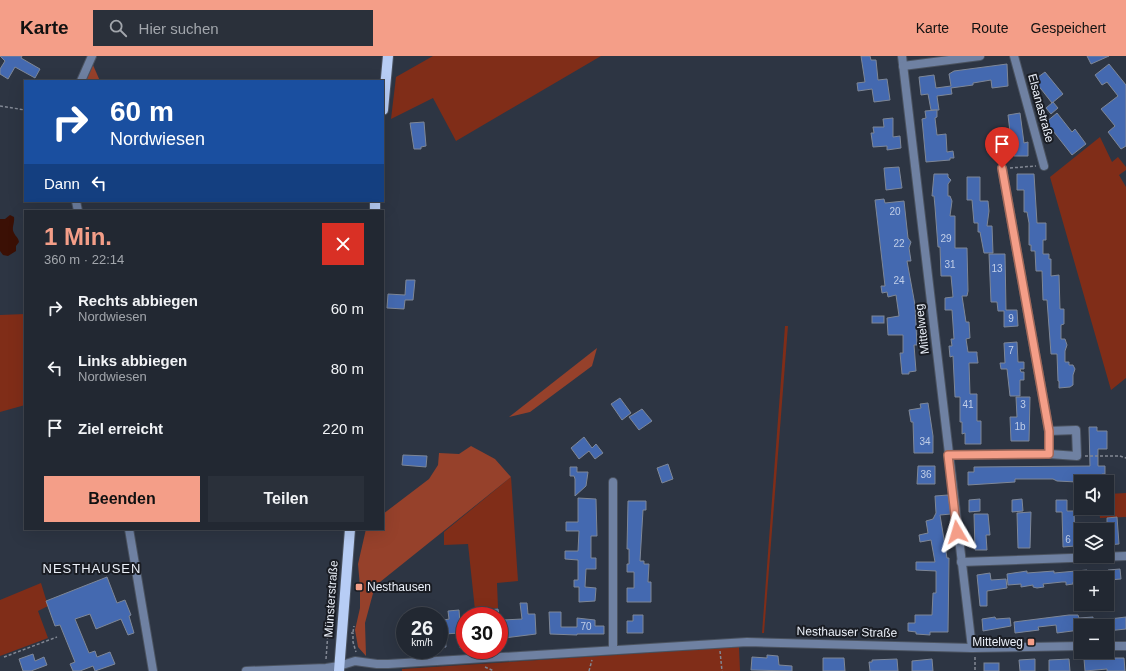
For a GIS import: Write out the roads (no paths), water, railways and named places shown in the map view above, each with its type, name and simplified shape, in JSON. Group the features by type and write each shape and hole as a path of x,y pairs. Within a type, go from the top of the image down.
{"main road":[{"path":"384,99 388,56"},
{"name":"Münsterstraße","path":"339,669 350,530"}],"street":[{"path":"81,80 92,56"},
{"name":"Mittelweg","path":"902,56 972,648"},
{"path":"903,66 980,56"},
{"name":"Elsanastraße","path":"1014,56 1044,166"},
{"path":"1002,168 1049,431 1049,454"},
{"path":"948,455 1049,454 1077,456 1076,430 1049,431"},
{"path":"613,482 613,649"},
{"path":"129,530 153,671"},
{"path":"961,562 1126,556"},
{"name":"Nesthauser Straße","path":"246,671 339,669 355,661 388,664 720,643 839,644 972,648 1074,646"},
{"path":"1114,646 1126,646"}],"place":[{"name":"Nesthausen","path":"359,587"},
{"name":"Mittelweg","path":"1031,642"}],"district":[{"name":"NESTHAUSEN","path":"92,568"}]}
